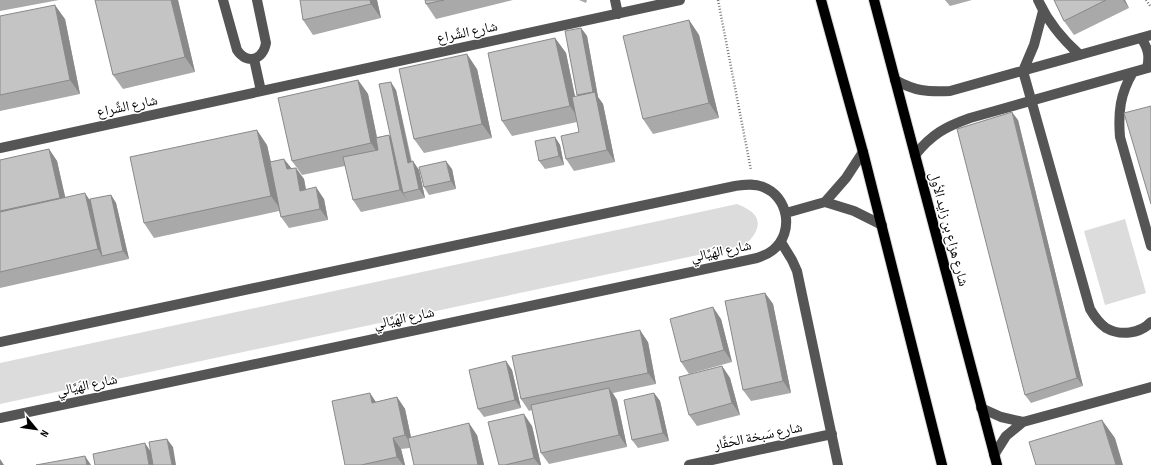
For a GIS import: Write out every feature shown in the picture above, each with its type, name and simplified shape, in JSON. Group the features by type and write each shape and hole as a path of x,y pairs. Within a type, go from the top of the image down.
{"main road":[{"path":"821,0 882,225 942,465"},
{"name":"شارع هزاع بن زايد الأول","path":"874,0 997,465"}],"street":[{"path":"223,0 237,50 244,58 254,58 259,56 265,48 266,43 258,0"},
{"path":"615,0 618,14"},
{"name":"شارع الشِّراع","path":"0,148 680,0"},
{"path":"1038,0 1050,23 1069,46 1080,55"},
{"path":"1043,11 1034,45 1023,71 1090,308 1100,323 1106,328 1114,331 1123,333 1140,330 1151,322"},
{"path":"895,80 907,86 921,90 933,92 950,91 1151,35"},
{"path":"915,155 931,137 942,130 970,118 1149,68 1148,49 1141,38"},
{"path":"254,58 261,91"},
{"path":"1133,72 1122,96 1119,123 1120,137 1151,246"},
{"path":"825,202 846,178 863,152"},
{"path":"0,342 735,186 753,184 771,191 778,197 786,213 787,223 781,242 797,271 838,465"},
{"path":"786,213 825,202 854,211 882,225"},
{"name":"شارع الهَيَّالي","path":"0,418 757,258 774,249 781,242"},
{"path":"994,455 1006,436 1023,422 1151,387"},
{"path":"981,408 1001,417 1023,422"},
{"name":"شارع سَبخة الحَفَّار","path":"689,465 832,434"}],"path":[{"path":"718,0 753,184"},
{"path":"1146,0 1151,7"}],"shaded area":[{"path":"737,204 754,214 758,222 755,233 745,245 0,404 0,363"},
{"path":"1125,219 1146,293 1105,305 1084,231"}],"building":[{"path":"95,0 171,0 185,57 113,75"},
{"path":"300,0 370,0 371,4 303,20"},
{"path":"425,0 444,0 426,4"},
{"path":"1054,0 1106,0 1064,21"},
{"path":"55,5 70,80 0,95 0,16"},
{"path":"689,20 709,103 643,119 623,36"},
{"path":"581,28 593,92 577,95 565,31"},
{"path":"555,38 570,106 502,121 488,53"},
{"path":"467,54 482,124 414,139 399,69"},
{"path":"358,80 371,143 292,161 278,98"},
{"path":"391,82 408,163 413,161 419,189 403,193 379,84"},
{"path":"595,92 607,150 566,159 561,136 579,132 572,97"},
{"path":"1151,106 1151,204 1124,113"},
{"path":"1012,112 1077,378 1025,395 957,129"},
{"path":"257,130 271,196 144,223 130,157"},
{"path":"389,135 400,190 353,200 343,157 378,150 376,138"},
{"path":"555,137 559,156 539,161 535,141"},
{"path":"49,149 60,198 0,211 0,160"},
{"path":"284,159 287,169 296,168 300,191 316,187 320,209 281,217 270,162"},
{"path":"446,161 451,181 424,187 419,167"},
{"path":"85,193 98,249 0,272 0,212"},
{"path":"111,195 123,251 102,256 90,199"},
{"path":"765,293 783,381 743,390 725,301"},
{"path":"713,307 724,350 681,362 670,319"},
{"path":"640,330 648,373 521,399 512,356"},
{"path":"506,361 515,400 478,409 469,370"},
{"path":"722,366 732,403 689,415 679,377"},
{"path":"609,388 619,435 541,453 531,405"},
{"path":"370,393 372,403 397,397 405,435 393,438 397,457 361,465 345,465 332,401"},
{"path":"654,393 663,433 632,440 624,400"},
{"path":"524,414 534,458 499,465 488,422"},
{"path":"1102,420 1116,465 1036,465 1029,442"},
{"path":"469,423 478,465 414,465 408,438"},
{"path":"167,439 172,465 153,465 149,442"},
{"path":"145,443 149,465 95,465 93,454"},
{"path":"85,456 87,465 36,465"}]}
